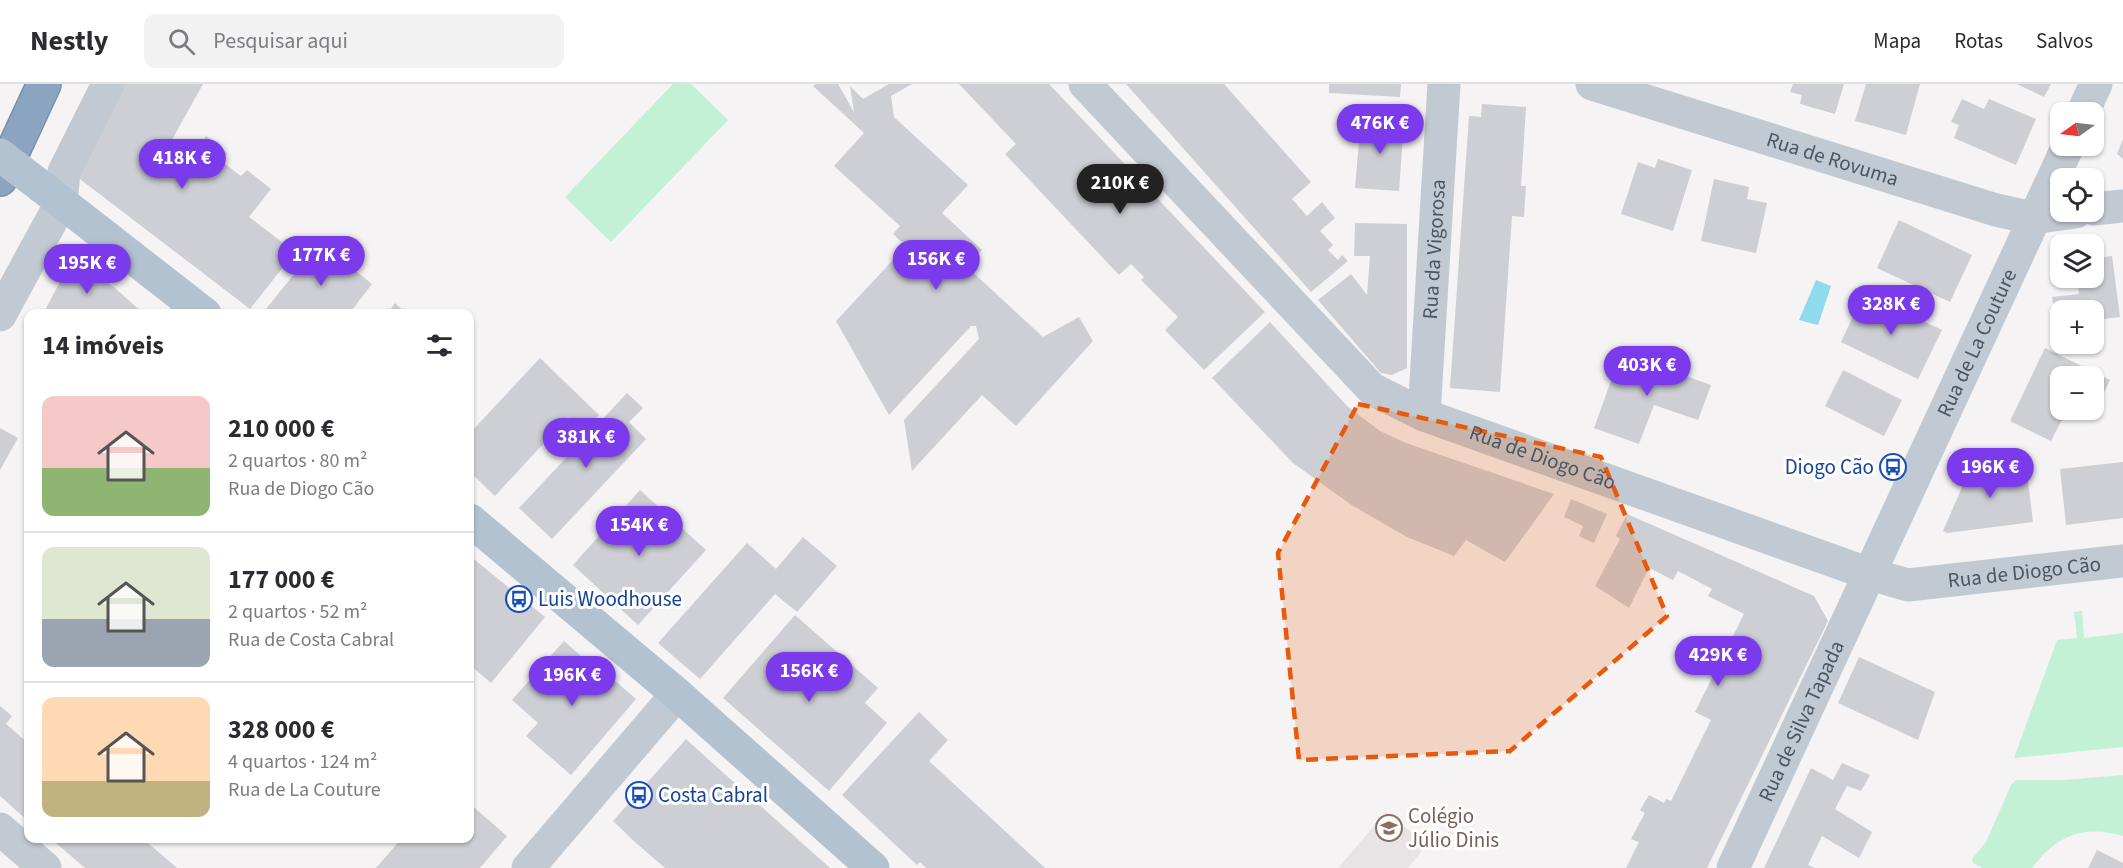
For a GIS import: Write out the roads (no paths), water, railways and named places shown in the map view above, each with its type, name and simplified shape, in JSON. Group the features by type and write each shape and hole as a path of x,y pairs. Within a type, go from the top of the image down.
{"highway":[{"path":"0,179 44,84"}],"main road":[{"path":"0,155 199,309"},
{"path":"474,523 677,694 873,868"}],"street":[{"path":"0,315 51,195 108,84"},
{"name":"Rua de Diogo Cão","path":"1085,84 1372,389 1424,415 1870,574 1908,585 2123,561"},
{"name":"Rua da Vigorosa","path":"1424,415 1444,84"},
{"name":"Rua de Rovuma","path":"1592,84 1996,210 2033,218 2050,216"},
{"path":"2088,102 2096,84"},
{"name":"Rua de La Couture","path":"1870,574 2063,156"},
{"path":"2104,208 2123,207"},
{"name":"Rua de Silva Tapada","path":"1733,868 1870,574"},
{"path":"528,868 677,694"},
{"path":"0,829 45,868"}],"water":[{"path":"1816,280 1831,286 1818,325 1799,320"}],"place":[{"name":"Diogo Cão","path":"1893,467"},
{"name":"Luis Woodhouse","path":"519,599"},
{"name":"Costa Cabral","path":"639,795"},
{"name":"Colégio Júlio Dinis","path":"1389,828"}]}
